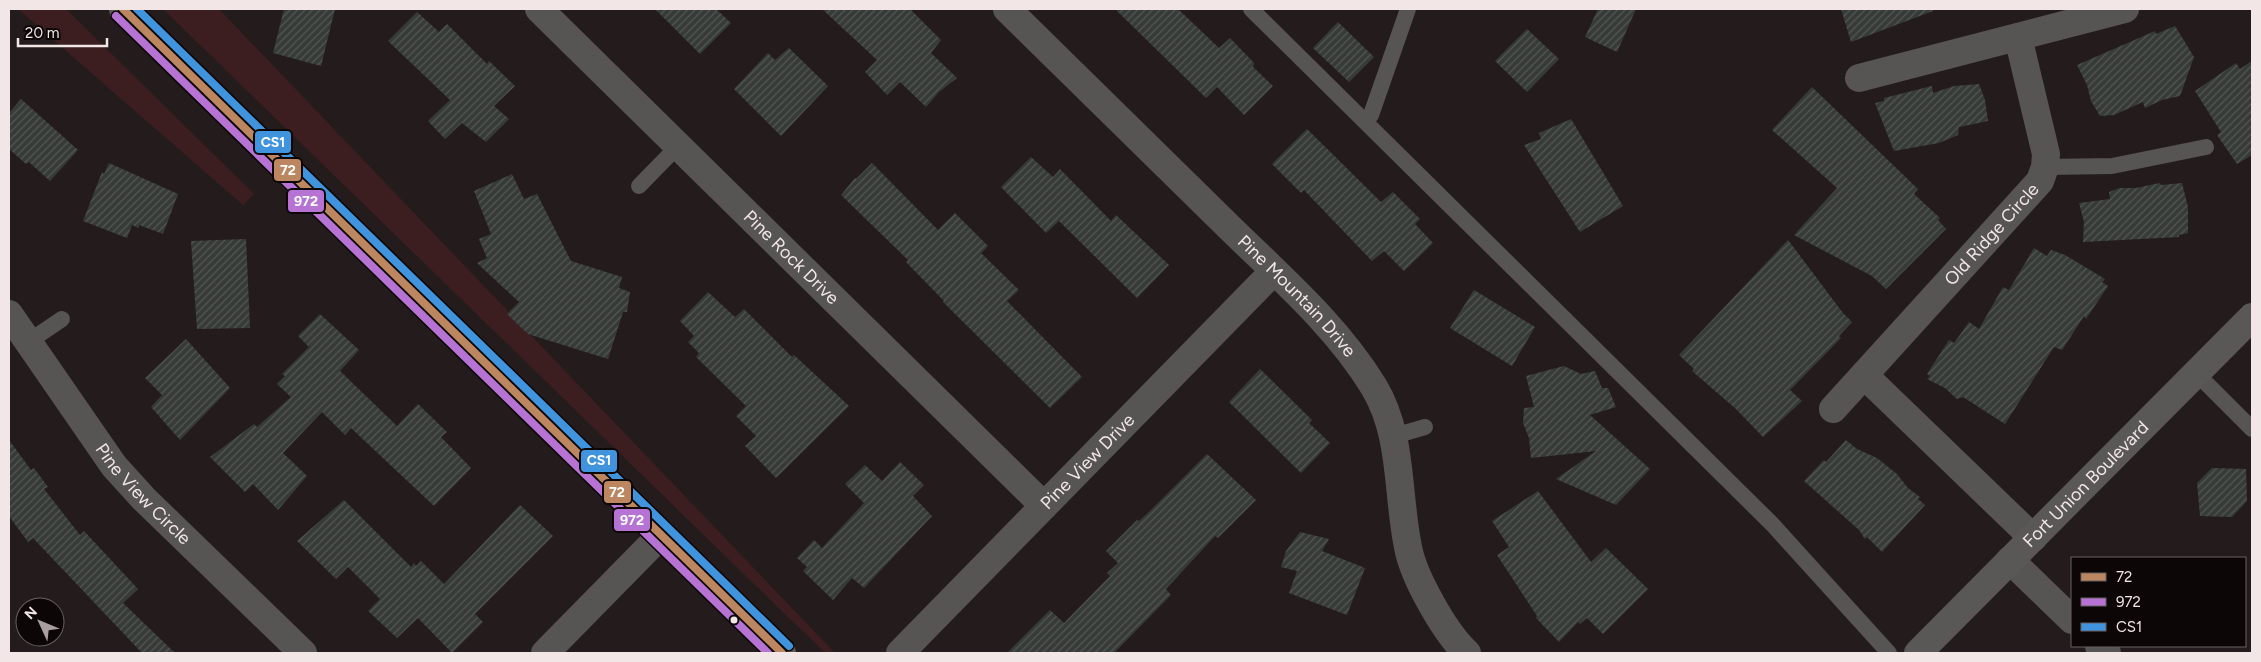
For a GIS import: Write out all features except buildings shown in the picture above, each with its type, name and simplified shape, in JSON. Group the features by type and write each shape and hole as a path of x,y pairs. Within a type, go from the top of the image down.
{"main road":[{"path":"123,9 782,653"},
{"name":"Fort Union Boulevard","path":"1918,653 2252,317"}],"street":[{"name":"Pine Rock Drive","path":"539,9 1044,506"},
{"name":"Pine Mountain Drive","path":"1007,9 1274,271 1347,347 1375,389 1394,436 1408,549 1429,600 1459,651"},
{"path":"1859,78 2125,9"},
{"name":"Old Ridge Circle","path":"1833,409 2040,181 2046,167 2044,141 2018,37"},
{"name":"Pine View Drive","path":"900,653 1274,271"},
{"name":"Pine View Circle","path":"9,314 114,466 144,499 303,653"},
{"path":"1864,375 2033,538"},
{"path":"545,653 662,534"},
{"path":"2010,560 2071,619"}],"lane":[{"path":"1251,9 1772,524 1889,653"},
{"path":"1365,121 1371,115 1408,9"},
{"path":"639,186 678,146"},
{"path":"2046,167 2112,166 2206,147"},
{"path":"28,342 62,319"},
{"path":"2196,374 2252,429"},
{"path":"1394,436 1425,427"}],"shaded area":[{"path":"18,9 66,9 254,194 243,205"},
{"path":"163,9 219,9 835,653 825,653"}],"transit line":[{"name":"72","path":"123,9 782,653"},
{"name":"CS1","path":"137,9 789,646"},
{"name":"972","path":"116,16 768,653"}]}
